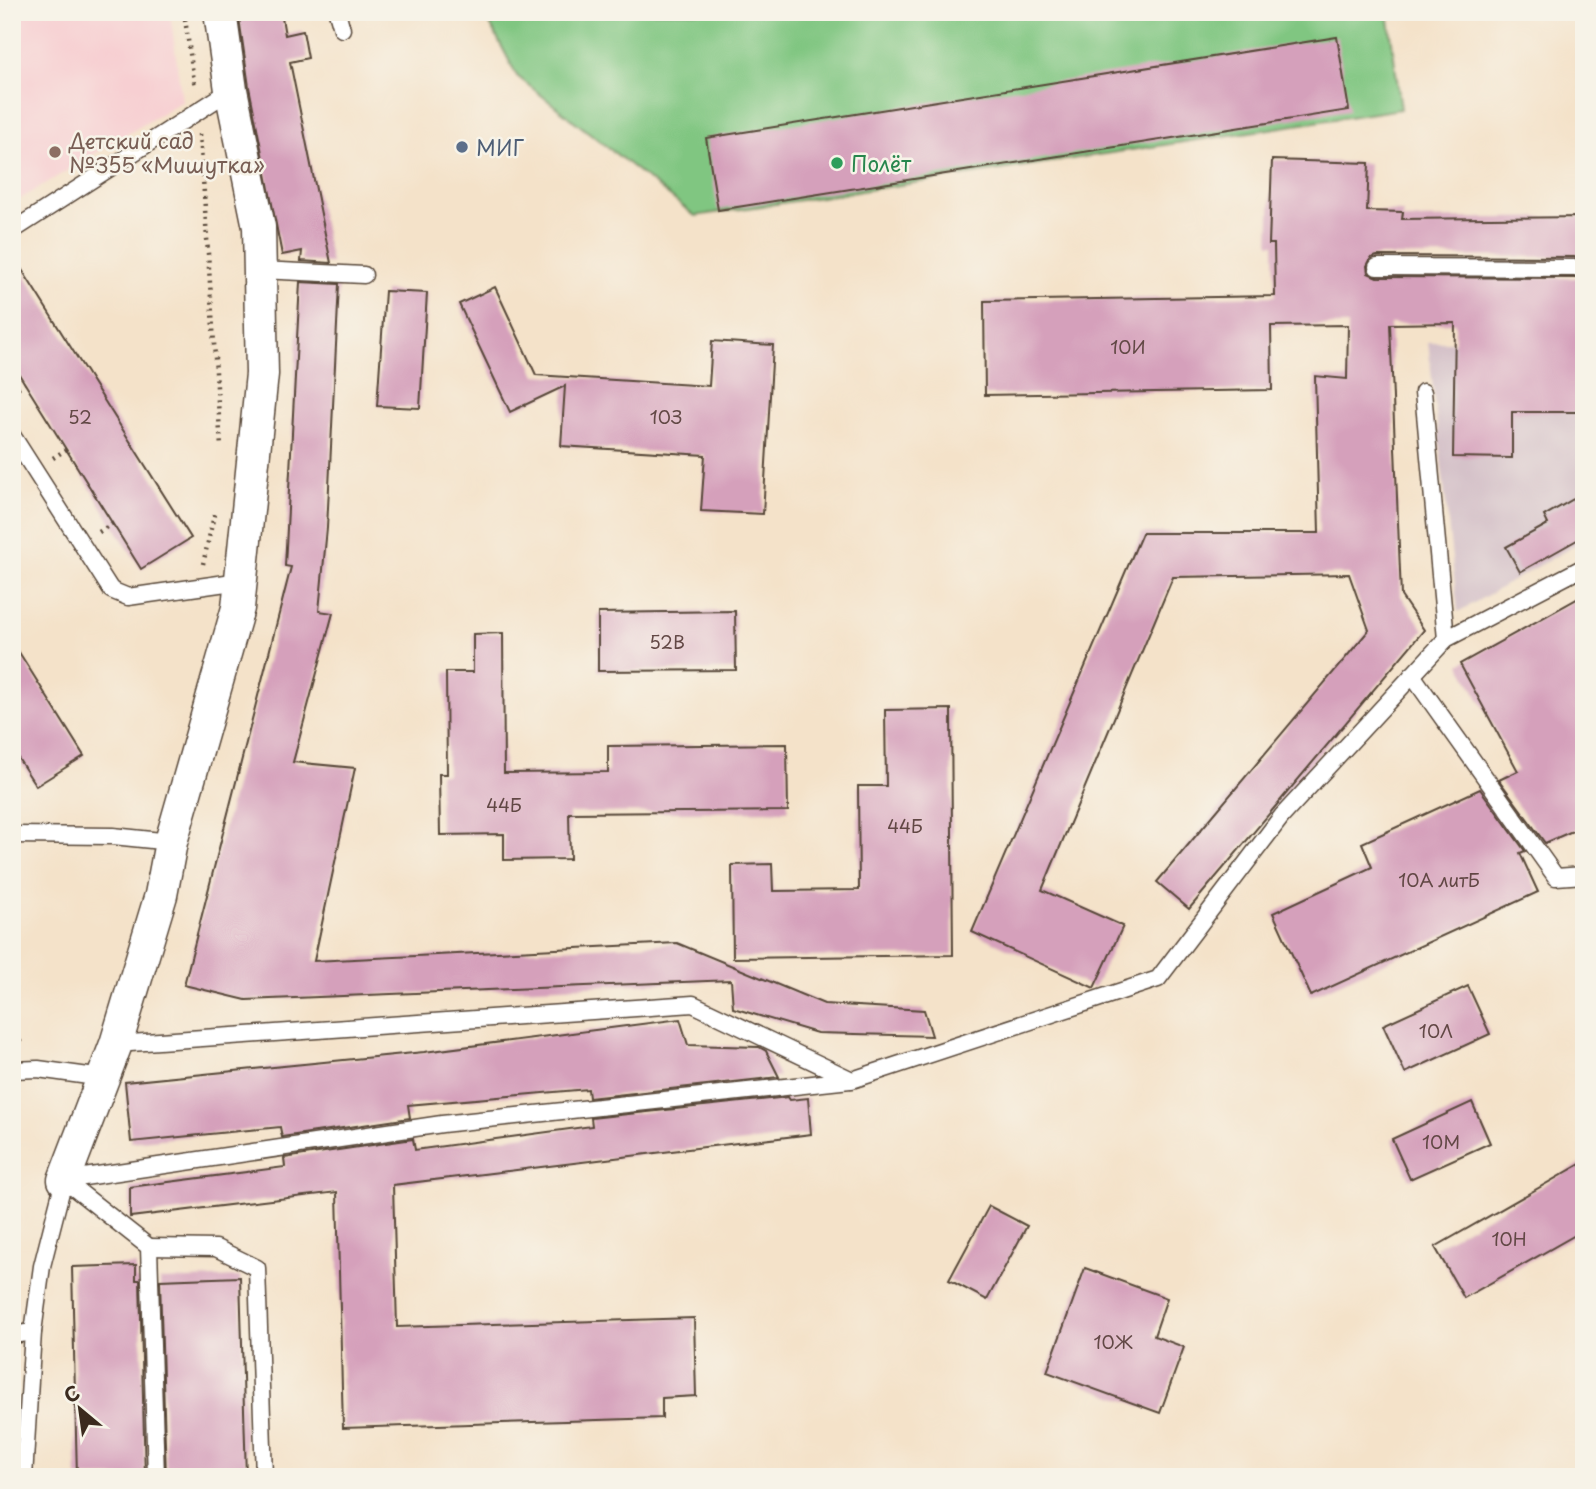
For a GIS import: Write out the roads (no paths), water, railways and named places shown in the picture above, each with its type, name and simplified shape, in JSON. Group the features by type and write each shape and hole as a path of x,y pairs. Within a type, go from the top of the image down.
{"street":[{"path":"64,1180 116,1044 161,895 171,842 237,608 262,374 260,270 259,227 231,90 224,13"}],"lane":[{"path":"337,12 342,29"},
{"path":"12,231 231,90"},
{"path":"1377,267 1584,268"},
{"path":"260,270 364,275"},
{"path":"1423,392 1446,639"},
{"path":"12,435 111,590 128,597 240,581"},
{"path":"64,1180 442,1124 852,1080 1158,979 1282,816 1446,639 1584,567"},
{"path":"1412,676 1556,877 1584,875"},
{"path":"12,835 113,836 171,842"},
{"path":"116,1044 693,1004 852,1080"},
{"path":"12,1070 38,1069 103,1078"},
{"path":"64,1180 149,1247 216,1248 257,1268 264,1477"},
{"path":"24,1477 33,1332 42,1266 64,1180"},
{"path":"149,1247 156,1477"},
{"path":"12,1335 33,1332"}],"place":[{"name":"МИГ","path":"462,147"},
{"name":"Детский сад №355 «Мишутка»","path":"55,152"},
{"name":"Полёт","path":"837,163"}]}
